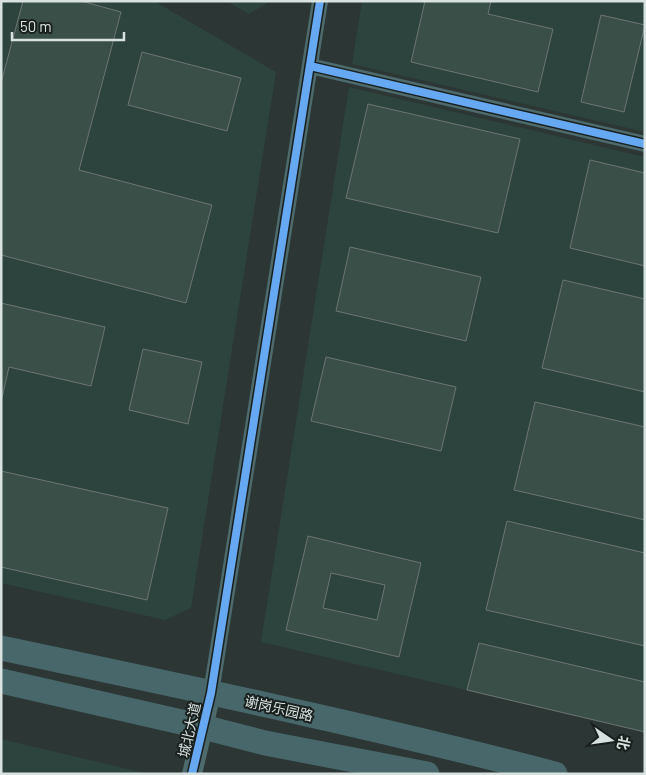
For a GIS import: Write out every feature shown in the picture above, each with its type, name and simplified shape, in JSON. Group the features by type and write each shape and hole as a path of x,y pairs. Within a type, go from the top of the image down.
{"main road":[{"name":"谢岗乐园路","path":"1,648 211,692 491,757 555,774"},
{"path":"1,681 203,726 265,743 427,774"}],"street":[{"path":"211,692 320,1"},
{"path":"310,66 645,144"},
{"name":"城北大道","path":"192,774 211,692"}],"shaded area":[{"path":"1,1 154,1 276,72 191,608 165,620 1,583"},
{"path":"226,1 271,1 249,14"},
{"path":"362,1 645,1 645,132 352,64"},
{"path":"349,87 645,157 645,732 261,642"},
{"path":"1,739 149,774 1,774"}],"building":[{"path":"23,1 81,1 121,12 79,170 212,205 186,303 1,255 1,83"},
{"path":"425,1 491,1 488,14 553,29 538,92 411,62"},
{"path":"601,15 645,25 624,112 581,102"},
{"path":"142,52 241,78 227,131 128,105"},
{"path":"368,104 520,139 498,233 346,198"},
{"path":"590,160 645,173 645,266 570,248"},
{"path":"350,247 481,277 466,341 336,311"},
{"path":"563,280 645,299 645,392 542,368"},
{"path":"1,303 105,327 91,386 9,367 1,402"},
{"path":"143,349 202,362 188,424 129,410"},
{"path":"326,357 456,387 441,451 311,421"},
{"path":"535,402 645,427 645,520 514,490"},
{"path":"1,471 168,508 147,600 1,567"},
{"path":"507,521 645,553 645,646 486,610"},
{"path":"308,536 421,563 399,657 286,630","holes":["331,573 385,585 377,620 323,608"]},
{"path":"479,643 645,682 645,732 467,690"}],"cycle path":[{"path":"192,774 211,693 320,1"},
{"path":"310,66 645,144"}]}
